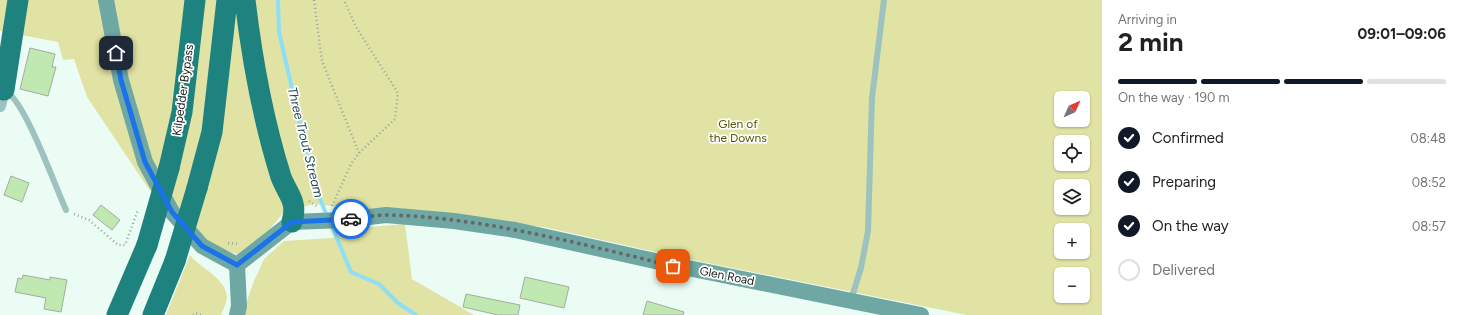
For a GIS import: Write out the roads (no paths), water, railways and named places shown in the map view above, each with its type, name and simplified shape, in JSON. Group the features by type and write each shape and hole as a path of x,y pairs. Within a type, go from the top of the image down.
{"highway":[{"path":"1,93 18,0"},
{"name":"Kilpedder Bypass","path":"117,315 147,245 169,168 182,112 195,0"},
{"path":"153,315 175,261 212,132 227,0"},
{"path":"245,0 249,35 270,142 284,184 292,198 294,208 292,222"}],"main road":[{"path":"106,0 121,80 145,162 172,212 202,246 237,265"},
{"name":"Glen Road","path":"292,222 318,214 343,220 386,215 454,221 515,230 673,266 922,315"},
{"path":"237,265 292,222"},
{"path":"237,265 239,306 237,315"}],"lane":[{"path":"850,301 861,268 868,231 872,98 884,0"},
{"path":"1,93 13,96 26,118 66,210"}],"waterway":[{"name":"Three Trout Stream","path":"278,0 279,32 316,189 327,216"},
{"name":"Three Trout Stream","path":"331,224 351,272 379,284 398,303 416,315"}],"park label":[{"name":"Glen of the Downs","path":"738,131"}]}
